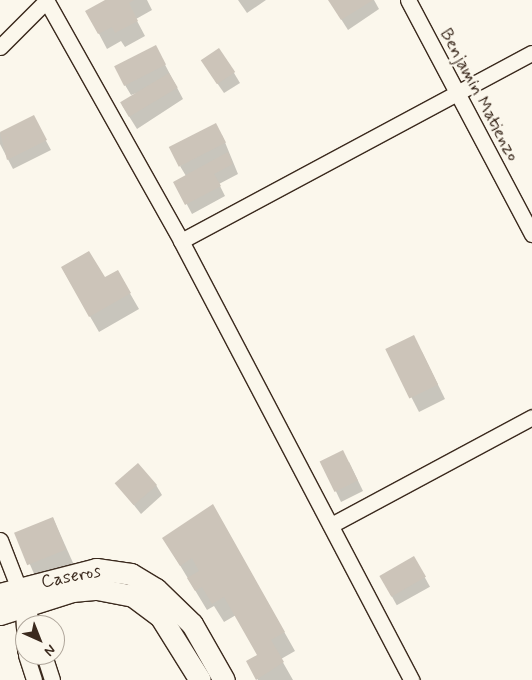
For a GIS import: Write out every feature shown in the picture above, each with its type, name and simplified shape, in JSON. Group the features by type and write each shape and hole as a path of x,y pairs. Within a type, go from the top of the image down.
{"main road":[{"name":"Caseros","path":"13,596 96,569 131,574 156,589 192,624 224,680"},
{"name":"Caseros","path":"13,596 80,590 133,596 160,616 200,680"},
{"path":"0,614 13,596"}],"street":[{"path":"0,47 46,0 181,241 411,680"},
{"name":"Benjamin Matienzo","path":"408,0 532,234"},
{"path":"181,241 532,53"},
{"path":"331,525 532,417"},
{"path":"0,540 17,615"},
{"path":"13,596 26,615"},
{"path":"29,665 34,680"},
{"path":"47,665 52,680"}],"building":[{"path":"105,0 134,0 129,3 138,21 115,33 112,27 98,34 85,11"},
{"path":"328,0 373,0 341,20"},
{"path":"156,45 166,65 124,86 114,66"},
{"path":"219,48 235,72 217,84 201,60"},
{"path":"169,73 178,88 129,117 120,102"},
{"path":"34,115 47,140 7,160 0,132"},
{"path":"216,123 226,143 179,167 169,147"},
{"path":"228,152 233,164 214,174 221,186 185,205 173,182"},
{"path":"89,251 105,277 118,270 131,293 89,317 61,267"},
{"path":"414,335 438,384 409,398 385,349"},
{"path":"343,450 358,481 335,492 320,461"},
{"path":"138,463 157,485 134,505 115,483"},
{"path":"213,504 285,632 271,640 284,662 256,680 246,661 257,655 224,597 212,604 202,587 195,591 187,578 199,571 192,558 180,566 162,538"},
{"path":"53,517 66,549 27,565 14,533"},
{"path":"414,556 426,577 391,597 379,576"}]}
